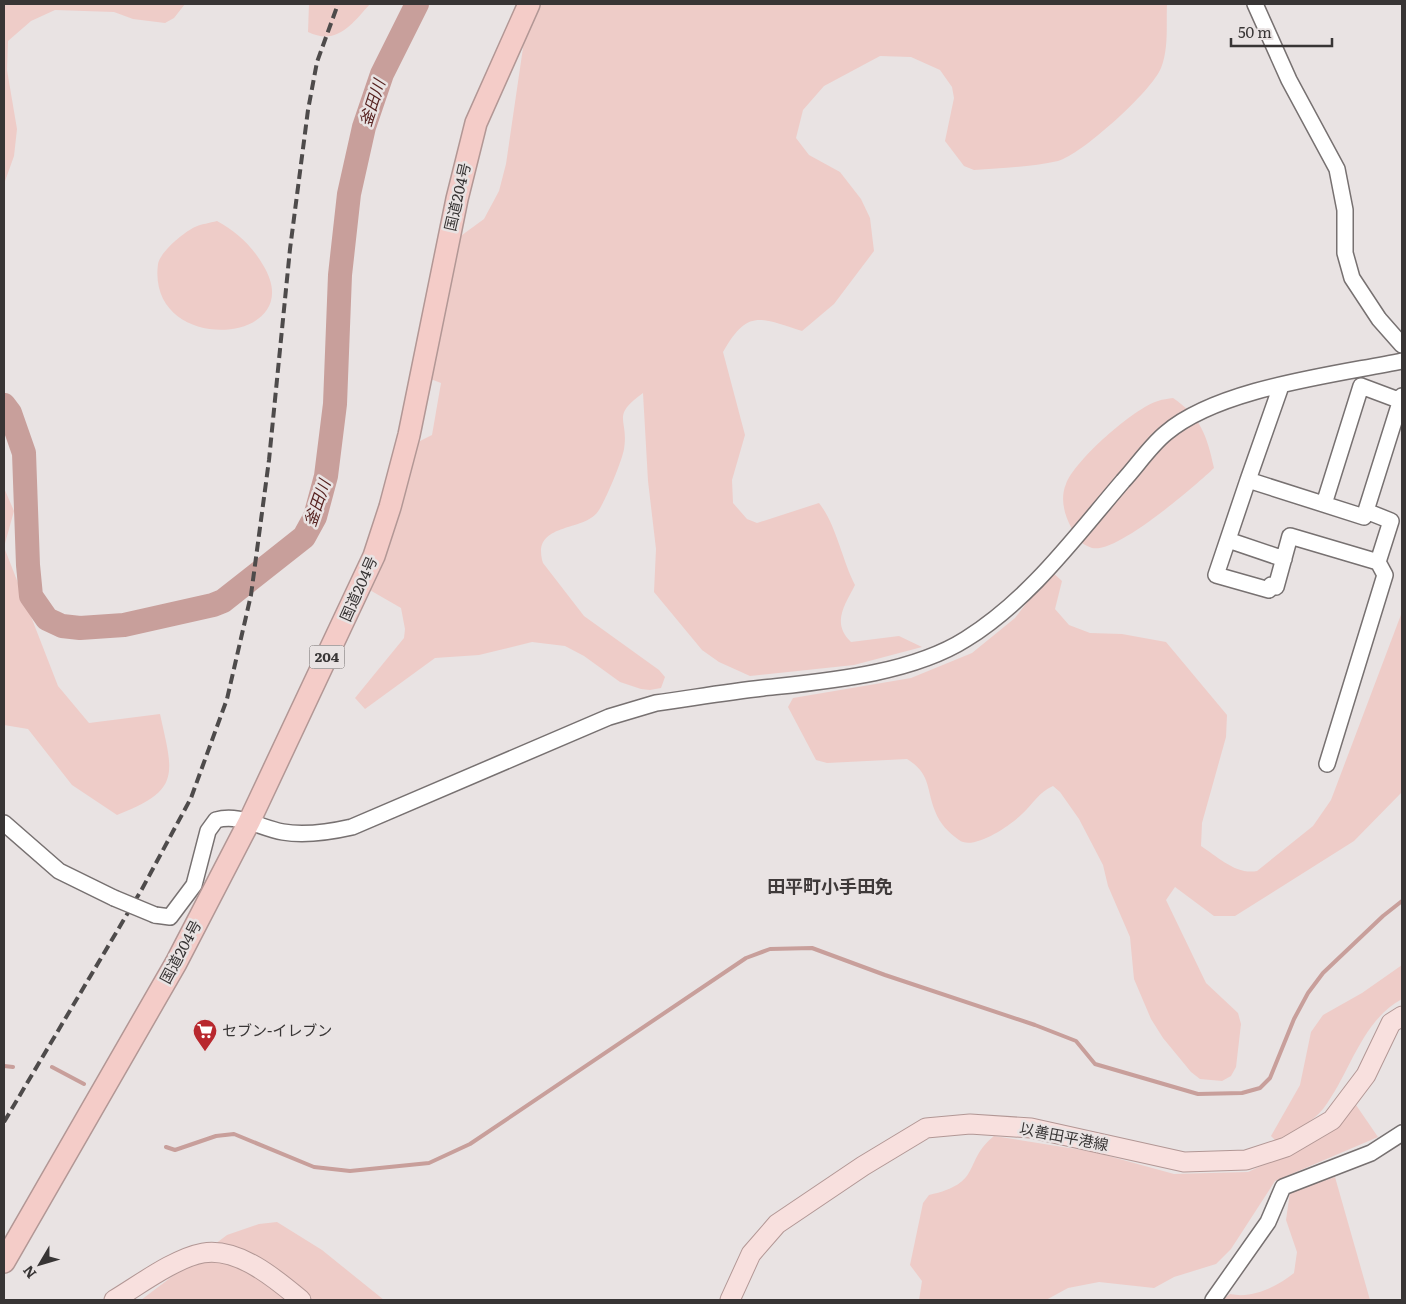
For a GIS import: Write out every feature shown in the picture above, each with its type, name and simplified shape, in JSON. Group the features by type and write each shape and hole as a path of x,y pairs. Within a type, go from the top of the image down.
{"highway":[{"name":"国道204号","path":"4,1262 176,963 249,822 374,556 390,507 409,434 456,199 476,123 528,4"}],"main road":[{"name":"以善田平港線","path":"730,1300 751,1254 777,1224 862,1166 926,1128 970,1124 1030,1128 1184,1162 1246,1160 1286,1147 1332,1120 1366,1075 1392,1023 1402,1016"},
{"path":"114,1300 182,1261 204,1252 239,1256 269,1275 301,1300"}],"street":[{"path":"1255,4 1289,80 1337,169 1345,210 1345,253 1352,278 1379,319 1402,345"},
{"path":"4,823 59,871 155,916 170,917 194,885 211,824 216,820 229,817 296,834 316,834 352,827 610,717 640,707 656,703 764,688 793,686 880,671 941,653 967,639 1029,590 1166,432 1204,410 1242,394 1402,361"},
{"path":"1281,386 1216,574 1269,590 1271,585 1276,587 1290,536 1378,562"},
{"path":"1248,480 1364,517 1401,398 1361,386 1324,504"},
{"path":"1327,764 1384,575 1378,562 1391,521 1366,511"},
{"path":"1228,540 1284,559"},
{"path":"1213,1300 1268,1222 1283,1187 1371,1152 1402,1133"}],"shaded area":[{"path":"4,4 185,4 174,18 165,23 133,19 114,12 55,10 31,21 8,41 7,70 17,129 14,156 4,184"},
{"path":"309,4 370,4 343,31 336,35 318,36 308,32"},
{"path":"541,4 1167,4 1167,36 1164,60 1155,78 1115,121 1083,147 1058,161 1027,166 974,170 964,166 945,141 954,98 952,87 940,70 911,57 880,56 824,86 803,110 796,138 809,155 840,172 861,199 870,218 874,251 834,304 802,331 765,320 756,320 740,328 723,352 745,435 732,480 733,503 747,519 757,523 819,503 830,521 855,585 842,614 842,628 845,635 851,642 899,636 922,647 854,665 750,676 719,662 702,650 654,592 656,549 648,481 643,393 633,401 624,413 625,439 623,455 606,498 599,510 583,522 552,534 544,540 541,550 543,563 584,616 659,670 665,677 661,688 641,689 620,682 584,656 565,646 532,642 479,655 435,658 365,709 355,698 404,638 405,629 401,608 368,589 414,444 432,435 441,383 428,378 458,238 484,219 499,191 506,164 524,41"},
{"path":"217,221 231,229 249,245 263,265 272,292 266,312 248,325 224,330 199,327 176,315 161,294 158,264 168,248 185,233 197,226"},
{"path":"1173,398 1190,412 1201,428 1209,446 1214,468 1155,517 1119,541 1104,547 1092,548 1084,544 1073,531 1066,517 1064,506 1064,489 1072,474 1093,449 1121,424 1160,400"},
{"path":"4,488 14,511 4,547"},
{"path":"4,547 58,686 89,723 160,714 168,752 168,778 163,788 138,806 117,815 72,785 28,729 4,725"},
{"path":"1051,571 1062,581 1055,609 1069,625 1090,633 1122,634 1166,642 1227,715 1226,737 1202,823 1201,846 1235,868 1249,872 1257,871 1313,826 1331,800 1402,612 1402,792 1354,841 1235,916 1214,916 1175,887 1166,900 1206,983 1238,1013 1241,1024 1236,1067 1231,1076 1222,1081 1200,1079 1191,1072 1163,1038 1151,1019 1134,979 1130,937 1108,886 1103,865 1079,819 1060,792 1053,786 1040,795 1016,819 991,836 982,840 965,843 951,834 939,820 932,803 927,782 915,765 907,759 827,763 816,760 788,707 793,698 911,678 972,653 1015,618"},
{"path":"1402,965 1402,999 1388,1009 1366,1034 1323,1109 1307,1123 1276,1141 1271,1136 1300,1085 1311,1032 1323,1015 1362,993"},
{"path":"1356,1105 1378,1137 1275,1181 1231,1249 1216,1264 1174,1277 1154,1288 1099,1282 1068,1288 1046,1300 919,1300 922,1281 910,1265 923,1203 929,1195 946,1190 965,1178 978,1154 994,1136 1094,1152 1174,1174 1248,1172 1303,1146"},
{"path":"1335,1177 1370,1300 1222,1300 1230,1294 1247,1295 1264,1291 1294,1273 1297,1252 1286,1220 1290,1192"},
{"path":"277,1222 322,1250 384,1300 141,1300 227,1235 259,1224"}],"waterway":[{"name":"釜田川","path":"4,405 10,413 24,453 31,596 47,619 62,626 80,628 124,625 213,605 223,601 304,537 315,517 326,476 335,404 340,275 349,194 364,127 382,74 417,4"},
{"path":"166,1147 175,1150 216,1136 234,1134 314,1167 350,1171 429,1163 470,1144 746,958 770,949 812,948 885,975 1035,1025 1076,1041 1095,1064 1198,1094 1242,1093 1260,1088 1270,1078 1294,1019 1308,993 1323,973 1383,916 1402,901"},
{"path":"4,1066 13,1067"},
{"path":"52,1067 84,1084"}],"railway":[{"path":"4,1122 142,889 191,798 227,699 251,595 269,460 290,249 308,110 317,62 338,4"}],"place":[{"name":"セブン-イレブン","path":"205,1052"}],"district":[{"name":"田平町小手田免","path":"830,887"}]}
